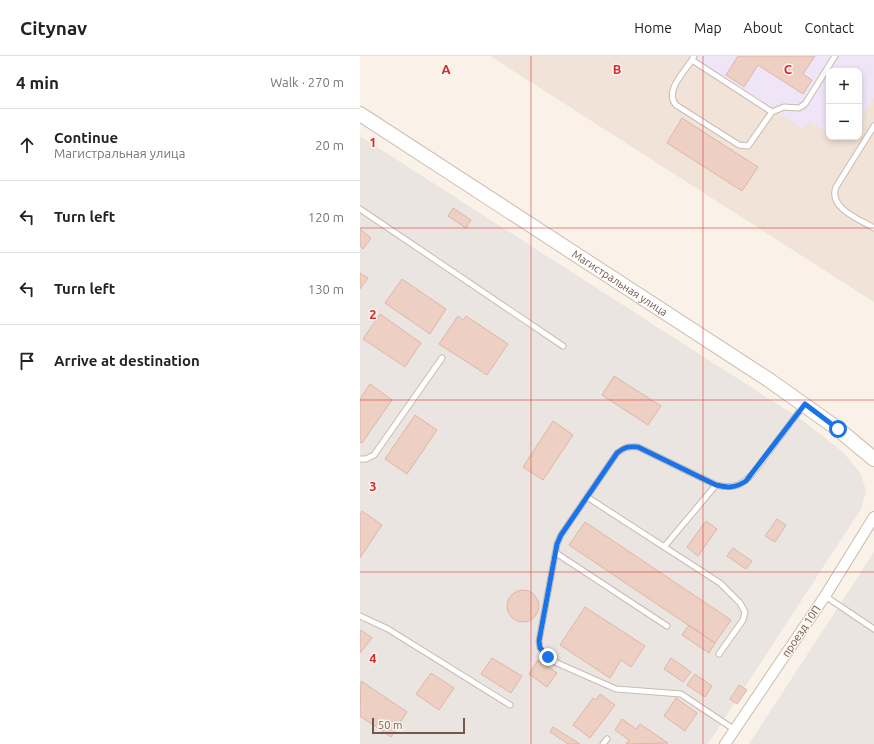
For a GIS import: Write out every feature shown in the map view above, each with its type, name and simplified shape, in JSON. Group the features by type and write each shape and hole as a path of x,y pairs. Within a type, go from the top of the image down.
{"main road":[{"name":"Магистральная улица","path":"360,114 805,404 874,459"}],"street":[{"name":"проезд 10П","path":"725,744 825,596 874,517"}],"lane":[{"path":"772,112 693,58 671,95 672,101 676,105 744,146 752,142 772,112 784,107 799,108 805,104 836,56"},
{"path":"874,126 836,187 833,195 835,202 840,207 874,228"},
{"path":"360,209 563,346"},
{"path":"360,459 366,459 374,455 442,358"},
{"path":"735,730 680,694 616,689 557,663 543,653 540,648 539,641 556,553 561,535 617,453 622,448 629,446 638,447 716,485 728,488 737,486 746,481 805,404"},
{"path":"664,547 716,485"},
{"path":"587,497 720,583 740,603 745,612 743,620 719,654"},
{"path":"556,553 667,626"},
{"path":"825,596 874,629"},
{"path":"360,616 388,629 510,705"},
{"path":"603,744 607,739"}],"shaded area":[{"path":"490,56 874,56 874,302"},
{"path":"689,56 874,56 874,97 862,115 862,68 826,68 826,131 809,121 803,129"},
{"path":"360,136 802,420 844,453 861,474 866,491 861,509 708,744 360,744"},
{"path":"874,552 874,744 749,744"}],"building":[{"path":"738,56 815,56 803,74 812,80 803,94 758,65 744,87 726,75"},
{"path":"682,118 758,167 742,191 667,143"},
{"path":"453,208 471,220 466,228 448,216"},
{"path":"360,229 371,238 363,249 360,246"},
{"path":"360,273 368,278 360,289"},
{"path":"402,279 446,309 430,334 385,303"},
{"path":"380,314 421,343 405,367 363,339"},
{"path":"458,316 463,320 466,316 508,344 487,375 439,344"},
{"path":"614,376 661,406 648,425 602,395"},
{"path":"370,384 392,400 362,443 360,442 360,399"},
{"path":"415,415 437,430 407,474 385,459"},
{"path":"553,421 573,435 543,480 523,467"},
{"path":"362,511 382,525 360,558 360,515"},
{"path":"777,519 786,525 775,542 765,536"},
{"path":"706,521 717,529 698,556 687,547"},
{"path":"585,522 731,620 715,643 569,545"},
{"path":"733,548 752,561 746,569 727,556"},
{"path":"523,590 534,595 539,606 534,617 523,622 512,617 507,606 512,595"},
{"path":"585,607 645,646 631,667 621,660 610,678 560,645"},
{"path":"689,625 715,643 709,653 682,635"},
{"path":"361,630 372,638 360,653 360,632"},
{"path":"492,658 522,676 511,693 481,674"},
{"path":"671,658 691,672 683,682 664,669"},
{"path":"538,660 557,673 547,687 529,674"},
{"path":"431,673 454,688 439,710 416,694"},
{"path":"695,674 712,686 705,697 687,685"},
{"path":"361,681 407,712 391,737 360,716"},
{"path":"739,685 747,690 737,704 730,699"},
{"path":"600,694 615,705 590,738 573,725 593,698 596,700"},
{"path":"676,698 697,713 685,731 664,716"},
{"path":"622,719 636,729 640,724 668,743 626,744 629,740 615,730"},
{"path":"553,727 580,744 568,744 550,732"}],"route":[{"path":"548,657 540,648 539,641 557,544 561,535 617,453 622,448 629,446 638,447 716,485 728,488 737,486 746,481 805,404 838,429"}]}
